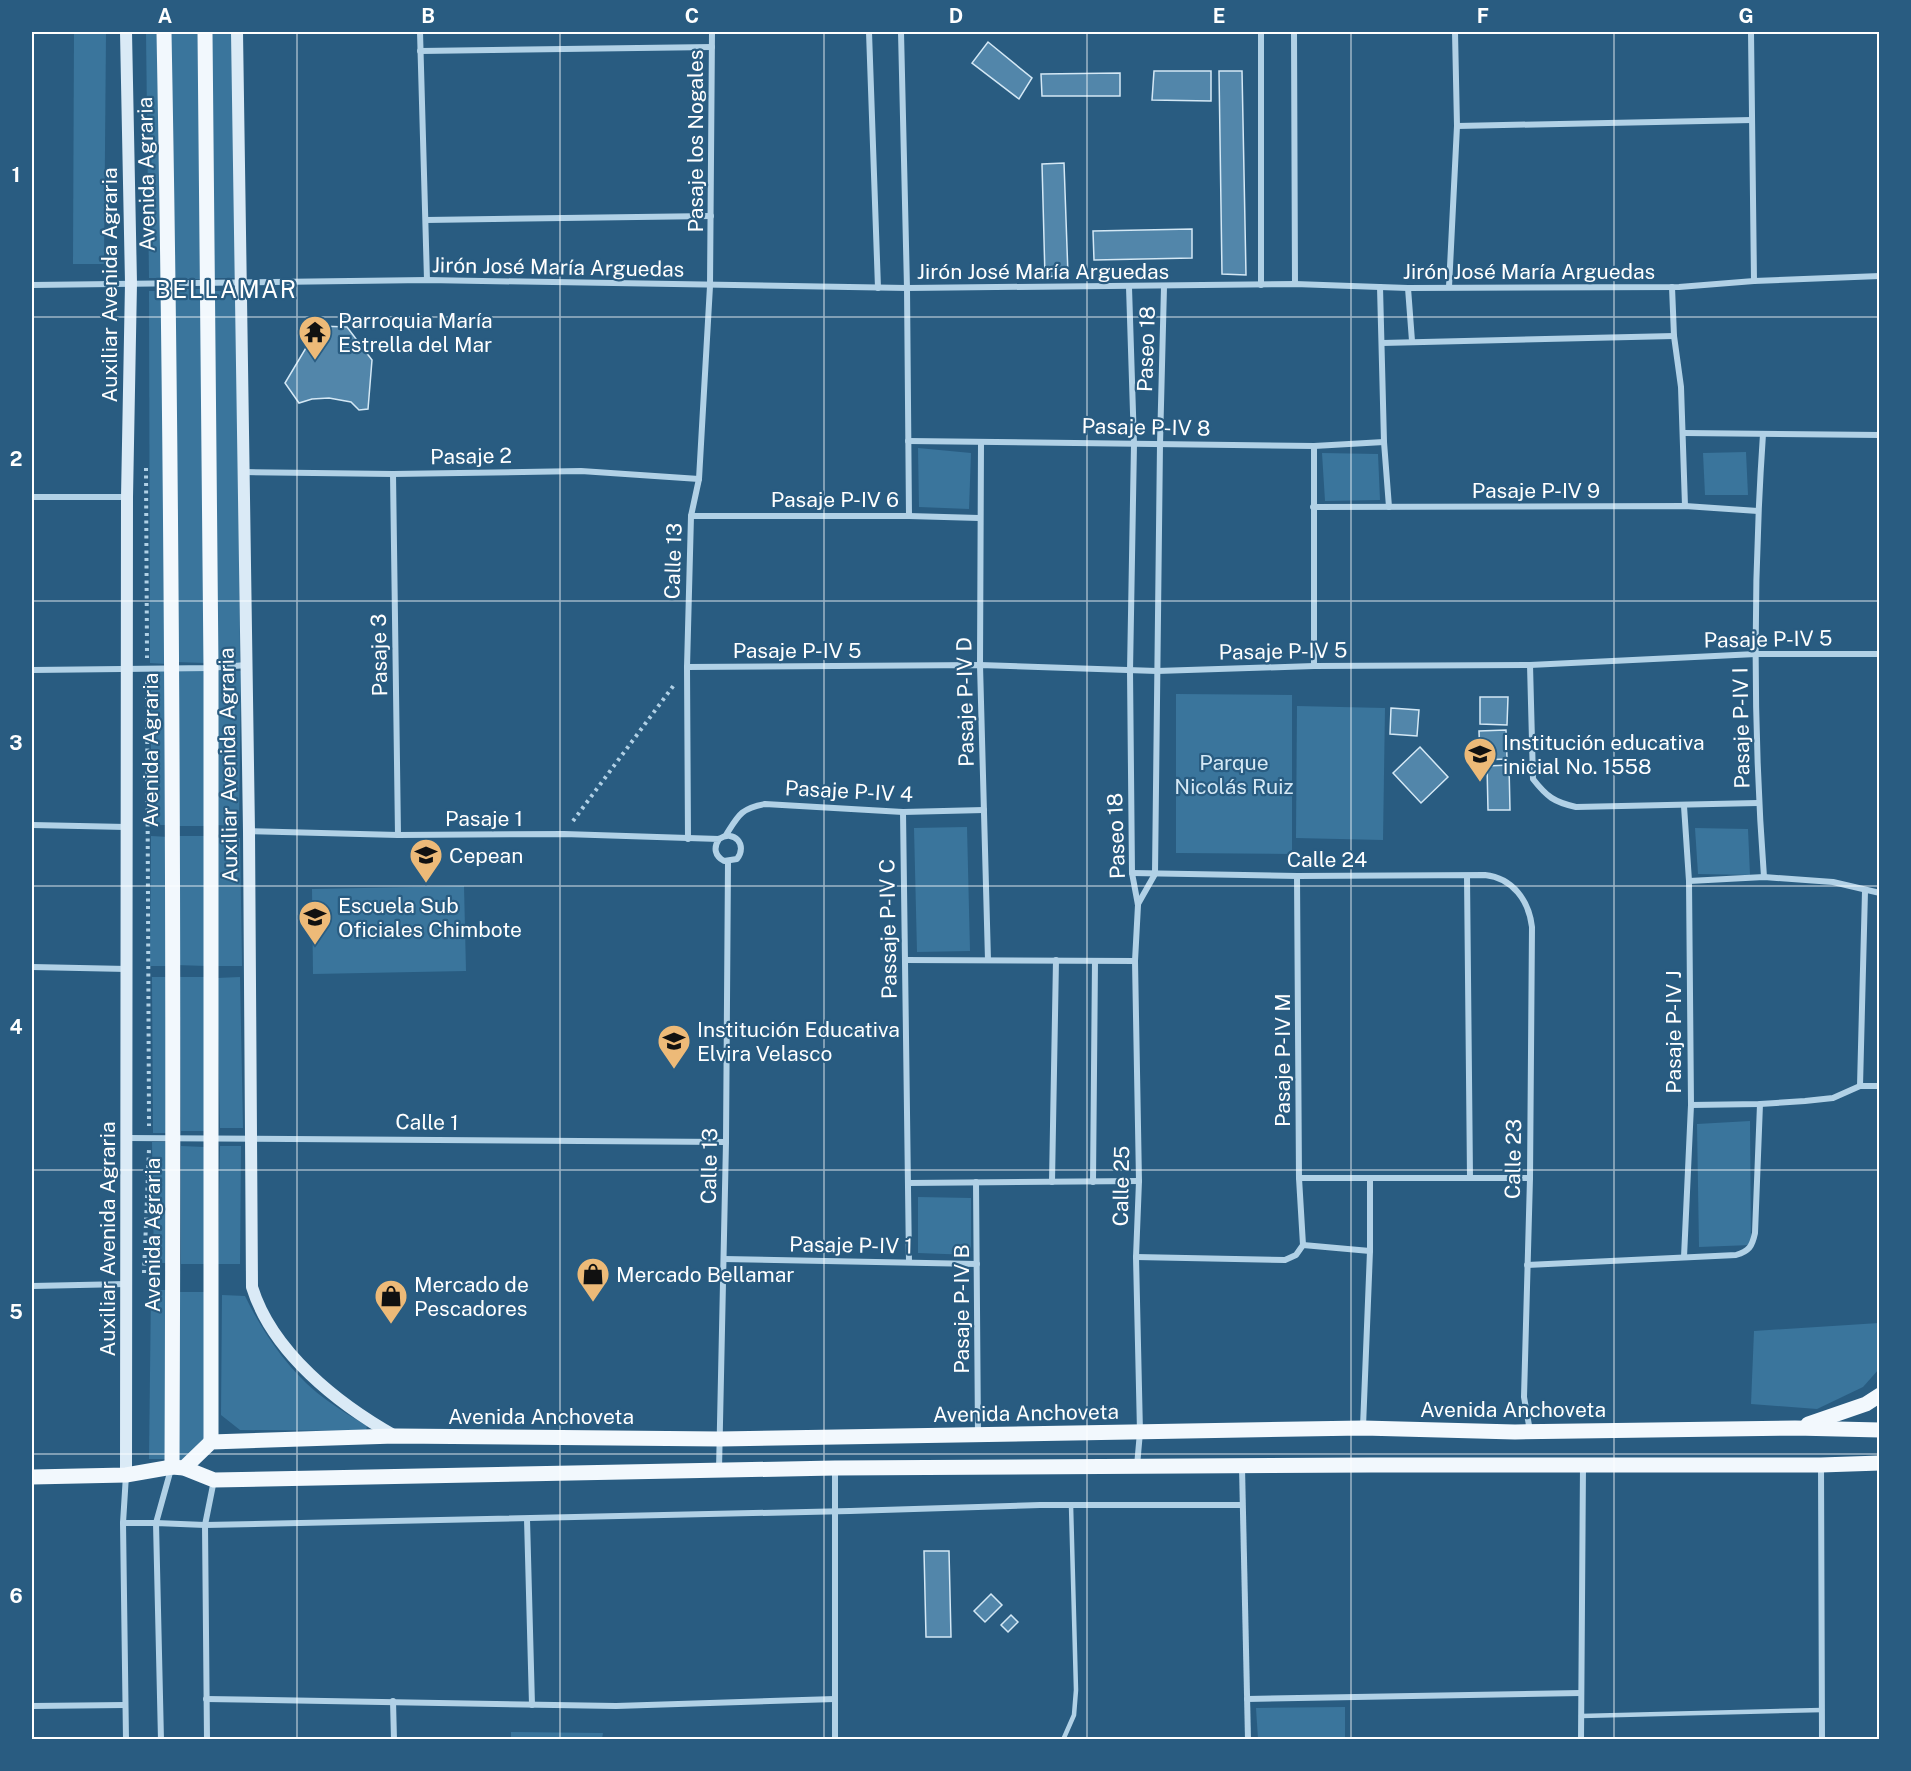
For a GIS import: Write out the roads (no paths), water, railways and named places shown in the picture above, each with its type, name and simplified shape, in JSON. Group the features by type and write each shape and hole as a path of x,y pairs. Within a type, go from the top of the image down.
{"main road":[{"name":"Avenida Agraria","path":"164,32 169,283 178,1468"},
{"path":"178,1468 211,1442 211,668 205,32"},
{"path":"1795,1428 1866,1404 1880,1395"},
{"name":"Avenida Anchoveta","path":"211,1442 395,1436 720,1438 1363,1428 1530,1432 1795,1428 1880,1430"},
{"path":"32,1477 126,1474 178,1468 214,1480 835,1468 1880,1463"}],"street":[{"name":"Auxiliar Avenida Agraria","path":"126,32 131,283 126,669 128,969 126,1474"},
{"name":"Auxiliar Avenida Agraria","path":"237,32 249,831 252,1287 257,1304 287,1351 327,1389 364,1419 395,1436"},
{"path":"420,32 427,280"},
{"name":"Pasaje los Nogales","path":"710,286 712,32"},
{"path":"869,32 878,288"},
{"path":"900,32 907,288 909,516"},
{"path":"1261,32 1261,285"},
{"path":"1294,32 1295,284"},
{"path":"1449,287 1457,126 1455,32"},
{"path":"1750,32 1754,281"},
{"path":"420,51 712,47"},
{"path":"1457,126 1752,120"},
{"path":"426,220 711,216"},
{"name":"Jirón José María Arguedas","path":"32,285 427,280 878,288 1295,284 1408,288 1672,287 1880,276"},
{"name":"Calle 13","path":"688,839 687,667 691,516 699,479 710,286"},
{"name":"Paseo 18","path":"1138,904 1155,873 1156,671 1164,286"},
{"name":"Paseo 18","path":"1129,287 1134,444 1130,671 1132,873 1138,904"},
{"path":"1380,287 1383,442 1389,507"},
{"path":"1672,287 1674,336 1682,387 1685,506"},
{"path":"1408,288 1412,341"},
{"path":"1382,343 1674,336"},
{"path":"1684,433 1880,435"},
{"name":"Pasaje P-IV I","path":"1763,434 1758,511 1756,654 1758,803 1764,877"},
{"name":"Pasaje P-IV 8","path":"908,441 1314,446 1383,442"},
{"name":"Pasaje P-IV D","path":"981,442 980,665 988,960"},
{"path":"1314,446 1314,666"},
{"name":"Pasaje 2","path":"243,472 393,474 581,471 699,479"},
{"name":"Pasaje 3","path":"393,474 398,835"},
{"path":"32,497 127,497"},
{"name":"Pasaje P-IV 9","path":"1313,507 1685,506 1758,511"},
{"name":"Pasaje P-IV 6","path":"691,516 979,518"},
{"name":"Pasaje P-IV 5","path":"687,667 980,665 1156,671 1314,666 1530,665 1756,654 1880,654"},
{"path":"32,670 211,668 246,665"},
{"path":"1530,665 1533,779 1544,793 1558,804 1576,807 1758,803"},
{"name":"Pasaje P-IV 4","path":"726,835 738,815 750,806 765,804 903,812 984,810"},
{"name":"Pasaje P-IV J","path":"1684,806 1689,881 1691,1105 1684,1257"},
{"name":"Passaje P-IV C","path":"903,812 909,1262"},
{"path":"32,825 127,827"},
{"name":"Pasaje 1","path":"249,831 398,835 564,834 719,839"},
{"path":"719,839 726,835"},
{"name":"Calle 13","path":"719,839 715,847 717,855 728,862 737,859 742,847 738,839 726,835"},
{"name":"Calle 13","path":"719,1470 726,1142 728,862"},
{"name":"Calle 24","path":"1132,873 1497,876 1508,882 1516,891"},
{"name":"Pasaje P-IV M","path":"1297,876 1299,1178 1303,1245"},
{"path":"1467,876 1470,1177"},
{"path":"1689,881 1764,877 1833,882 1880,893"},
{"name":"Calle 23","path":"1516,891 1526,905 1532,927 1530,1178 1524,1397 1530,1432"},
{"path":"1860,1086 1865,891"},
{"name":"Calle 25","path":"1137,1467 1140,1432 1136,1257 1139,1181 1135,961 1138,904"},
{"path":"905,960 1135,961"},
{"path":"1052,1182 1056,960"},
{"path":"1093,1182 1095,961"},
{"path":"32,968 128,969"},
{"path":"1691,1105 1760,1104 1833,1098 1860,1086 1880,1086"},
{"path":"1527,1265 1746,1252 1752,1246 1755,1233 1760,1104"},
{"name":"Calle 1","path":"127,1138 252,1137 726,1142"},
{"path":"1299,1178 1530,1178"},
{"path":"1363,1428 1370,1251 1370,1178"},
{"path":"908,1183 1139,1181"},
{"name":"Pasaje P-IV B","path":"976,1182 978,1435"},
{"path":"1136,1257 1285,1260 1296,1255 1303,1245 1370,1251"},
{"name":"Pasaje P-IV 1","path":"724,1259 977,1264"},
{"path":"32,1286 126,1284"},
{"path":"1581,1740 1583,1465"},
{"path":"1821,1465 1822,1740"},
{"path":"1242,1467 1248,1740"},
{"path":"161,1740 156,1523 178,1468"},
{"path":"835,1468 835,1740"},
{"path":"126,1474 123,1523 126,1740"},
{"path":"207,1740 205,1525 214,1480"},
{"path":"123,1523 205,1525 1071,1505 1242,1504"},
{"path":"527,1519 532,1705"},
{"path":"1247,1699 1581,1693"},
{"path":"206,1699 616,1706 835,1699"},
{"path":"393,1701 394,1740"},
{"path":"32,1706 125,1705"}],"lane":[{"path":"1062,1740 1074,1715 1076,1689 1071,1505"},
{"path":"1581,1716 1822,1710"}],"place":[{"name":"Parroquia María Estrella del Mar","path":"315,361"},
{"name":"Institución educativa inicial No. 1558","path":"1480,783"},
{"name":"Cepean","path":"426,884"},
{"name":"Escuela Sub Oficiales Chimbote","path":"315,946"},
{"name":"Institución Educativa Elvira Velasco","path":"674,1070"},
{"name":"Mercado Bellamar","path":"593,1303"},
{"name":"Mercado de Pescadores","path":"391,1325"}],"district":[{"name":"BELLAMAR","path":"226,289"}],"park label":[{"name":"Parque Nicolás Ruiz","path":"1234,774"}]}
